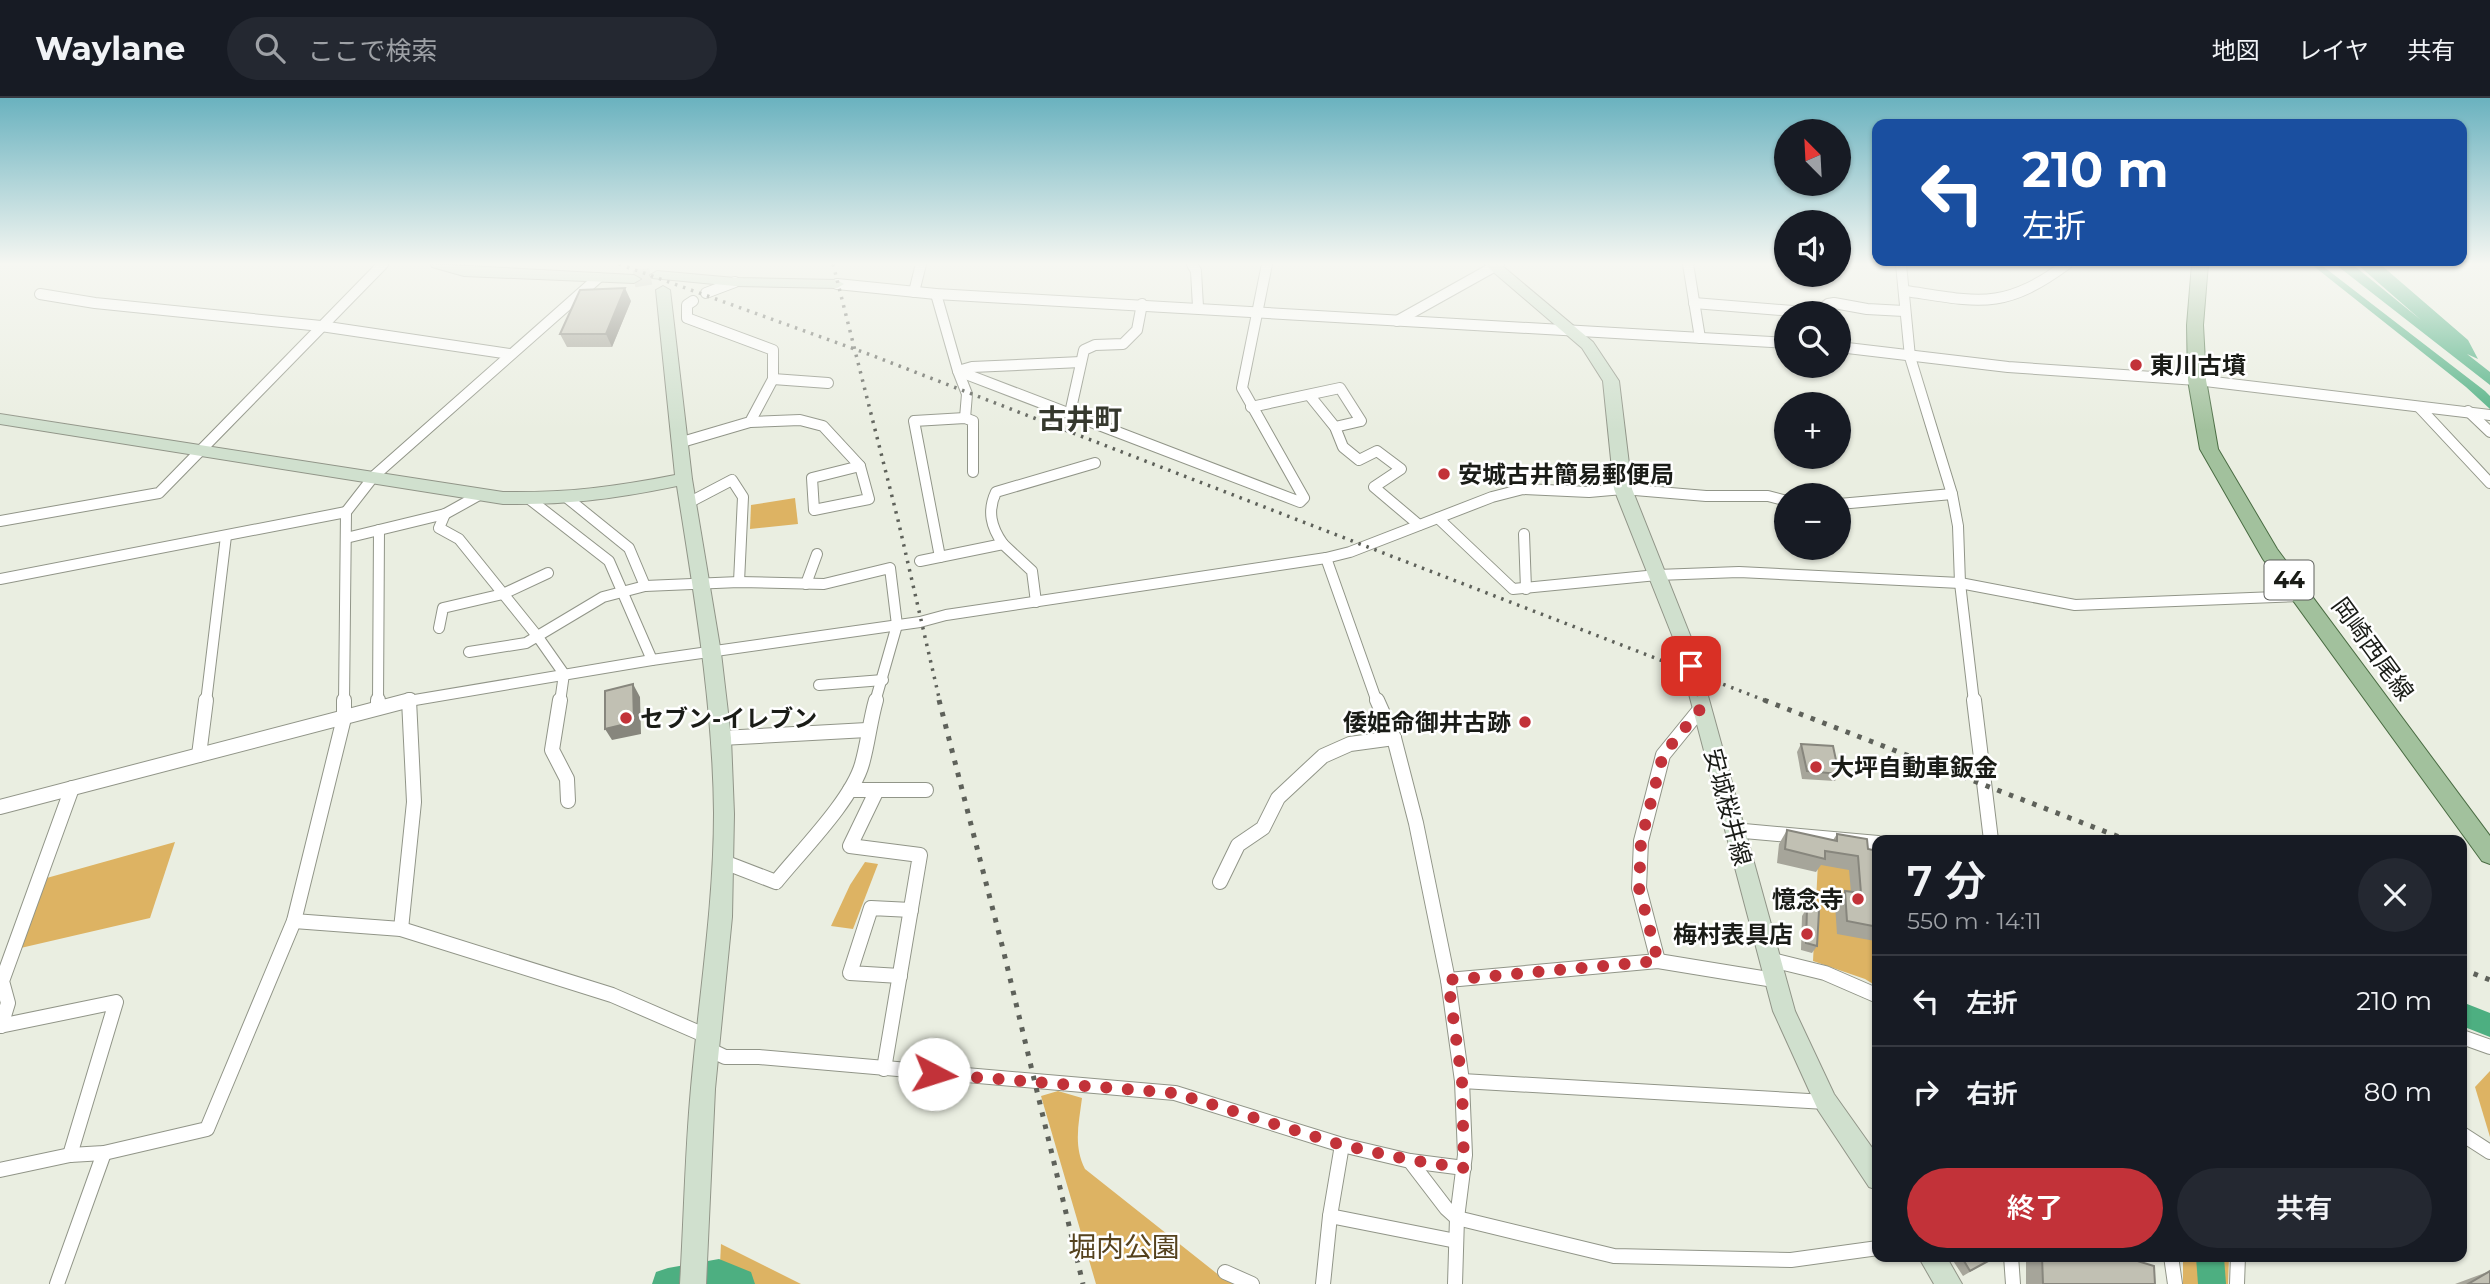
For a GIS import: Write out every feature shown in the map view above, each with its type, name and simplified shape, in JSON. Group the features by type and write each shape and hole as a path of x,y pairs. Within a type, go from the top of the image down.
{"main road":[{"name":"岡崎西尾線","path":"2195,319 2197,380 2209,450 2270,554 2490,855"}],"street":[{"path":"256,319 321,326 510,354"},
{"path":"0,521 153,496 328,319"},
{"path":"0,1170 70,1155 104,1153 207,1129 294,921 344,718 346,512 374,477 550,319"},
{"path":"666,319 684,479 690,502 712,653 721,738 724,862 703,1089 693,1274"},
{"path":"691,319 773,350 773,379 750,422"},
{"path":"943,319 958,371 963,379 969,408 965,418"},
{"path":"1070,413 1084,350 1095,345 1123,344 1137,330 1139,319"},
{"path":"958,371 1300,502 1304,498 1242,388 1256,319"},
{"path":"1371,319 1774,341"},
{"name":"安城桜井線","path":"1558,319 1595,353 1611,381 1623,489 1685,645 1774,980 1801,1052 1826,1102 1872,1169"},
{"path":"1697,319 1700,338"},
{"path":"1905,319 1910,357 1952,494 1958,526 1960,583 1990,835"},
{"path":"1851,349 1910,357 2197,380 2490,415"},
{"path":"958,371 972,367 1081,362"},
{"path":"773,379 828,383"},
{"path":"1251,407 1340,388 1361,421 1335,427"},
{"path":"1310,396 1335,427 1343,447 1359,460 1377,451 1401,469 1374,487 1419,525"},
{"path":"2420,407 2490,483"},
{"path":"2467,411 2490,432"},
{"path":"940,557 914,421 965,418 973,421 973,472"},
{"path":"0,419 481,494 528,498 602,495 684,479"},
{"path":"682,442 750,422 800,420 823,426 860,466 869,499 814,510 812,478 860,466"},
{"path":"1037,602 1032,571 993,532 989,505 996,492 1094,463"},
{"path":"690,502 732,480 743,497 739,582"},
{"path":"0,807 409,700 652,660 1326,558 1350,552 1492,497 1523,489 1589,492 1623,489 1706,496 1774,498"},
{"path":"346,538 445,514 481,494"},
{"path":"1851,503 1952,494"},
{"path":"566,497 629,548 645,586"},
{"path":"528,498 609,561 620,593 652,660"},
{"path":"0,579 346,512"},
{"path":"445,514 439,528 459,539 538,637 564,674 552,750 567,779 568,801"},
{"path":"1438,518 1513,589 1657,575 1739,572 1960,583 2075,606 2301,596"},
{"path":"378,707 379,530"},
{"path":"1524,534 1526,589"},
{"path":"198,755 226,536"},
{"path":"920,561 1003,544"},
{"path":"806,584 817,554"},
{"path":"1326,558 1369,683 1394,738 1416,822 1448,980 1462,1081 1464,1168 1457,1218 1455,1284"},
{"path":"469,652 526,643 603,597 645,586 739,582 824,584 890,568 897,625 867,730 862,764 850,790 776,882 724,862"},
{"path":"439,628 443,608 503,594 548,573"},
{"path":"819,685 883,680"},
{"path":"401,929 414,802 409,700"},
{"path":"1658,961 1639,888 1641,841 1663,755 1702,707"},
{"path":"721,738 867,730"},
{"path":"1220,882 1238,845 1263,828 1278,798 1323,756 1350,744 1394,738"},
{"path":"0,1026 8,1003 2,981 72,788"},
{"path":"850,790 926,790"},
{"path":"877,790 850,846 920,855 884,1069"},
{"path":"1733,830 1872,842"},
{"path":"900,976 850,973 870,908 911,910"},
{"path":"294,921 401,929 612,995 709,1043 725,1057 758,1057 1175,1093 1342,1145 1410,1160 1464,1168"},
{"path":"1768,959 1805,965 1849,980 1872,993"},
{"path":"1448,980 1658,961 1774,980"},
{"path":"0,1026 116,1002 70,1155"},
{"path":"2467,1039 2490,1048"},
{"path":"1462,1081 1826,1102"},
{"path":"2467,1137 2490,1152"},
{"path":"1323,1284 1330,1216 1342,1145"},
{"path":"57,1284 104,1153"},
{"path":"1410,1160 1446,1208 1457,1218 1614,1256 1791,1260 1872,1249"},
{"path":"1330,1216 1457,1241"},
{"path":"1935,1262 1949,1284"},
{"path":"2011,1262 2013,1284"},
{"path":"2172,1262 2175,1284"},
{"path":"2237,1284 2238,1262"},
{"path":"1225,1272 1252,1284"}],"green space":[{"path":"795,498 798,524 750,529 751,505"},
{"path":"175,842 150,918 12,950 36,881"},
{"path":"1819,842 1872,846 1872,983 1813,961"},
{"path":"865,862 878,864 853,929 831,926 850,885"},
{"path":"2490,1071 2490,1137 2475,1087"},
{"name":"堀内公園","path":"1058,1091 1082,1098 1078,1143 1085,1169 1220,1276 1239,1284 1096,1284 1041,1096"},
{"path":"721,1244 801,1284 719,1284"},
{"path":"2183,1262 2229,1262 2228,1284 2183,1284"}],"shaded area":[{"path":"2381,319 2392,319 2485,391 2490,396 2490,409"},
{"path":"2406,319 2444,319 2468,340 2478,359 2467,354 2490,372 2490,385"},
{"path":"2467,1004 2490,1013 2490,1037 2467,1028"},
{"path":"2196,1262 2224,1262 2226,1284 2198,1284"}],"building":[{"path":"567,319 612,319 606,334 560,334"},
{"path":"633,684 634,722 605,729 605,691"},
{"path":"1801,744 1833,746 1839,774 1807,771"},
{"path":"1787,830 1837,841 1837,834 1867,839 1868,849 1872,850 1872,926 1847,921 1845,891 1861,893 1858,856 1825,851 1825,859 1785,849"},
{"path":"1807,908 1819,911 1817,946 1806,943"},
{"path":"1965,1262 1986,1262 1970,1271"},
{"path":"2042,1262 2141,1262 2154,1266 2155,1284 2043,1284"},
{"path":"2490,1271 2490,1284 2468,1284"}],"waterway":[{"path":"668,1284 719,1275 739,1284"}],"railway":[{"path":"772,319 855,349"},
{"path":"847,319 855,349"},
{"path":"855,349 1769,702"},
{"path":"855,349 940,702"},
{"path":"939,700 1003,949 1083,1284"},
{"path":"1764,700 2114,835"},
{"path":"2467,971 2490,980"}],"place":[{"name":"東川古墳","path":"2136,365"},
{"name":"安城古井簡易郵便局","path":"1444,474"},
{"name":"セブン-イレブン","path":"626,718"},
{"name":"倭姫命御井古跡","path":"1525,722"},
{"name":"大坪自動車鈑金","path":"1816,767"},
{"name":"憶念寺","path":"1858,899"},
{"name":"梅村表具店","path":"1807,934"}],"district":[{"name":"古井町","path":"1080,419"}],"route":[{"path":"934,1074 1175,1093 1342,1145 1410,1160 1464,1168 1462,1081 1448,980 1658,961 1639,888 1641,841 1663,755 1702,707 1691,666"}]}
